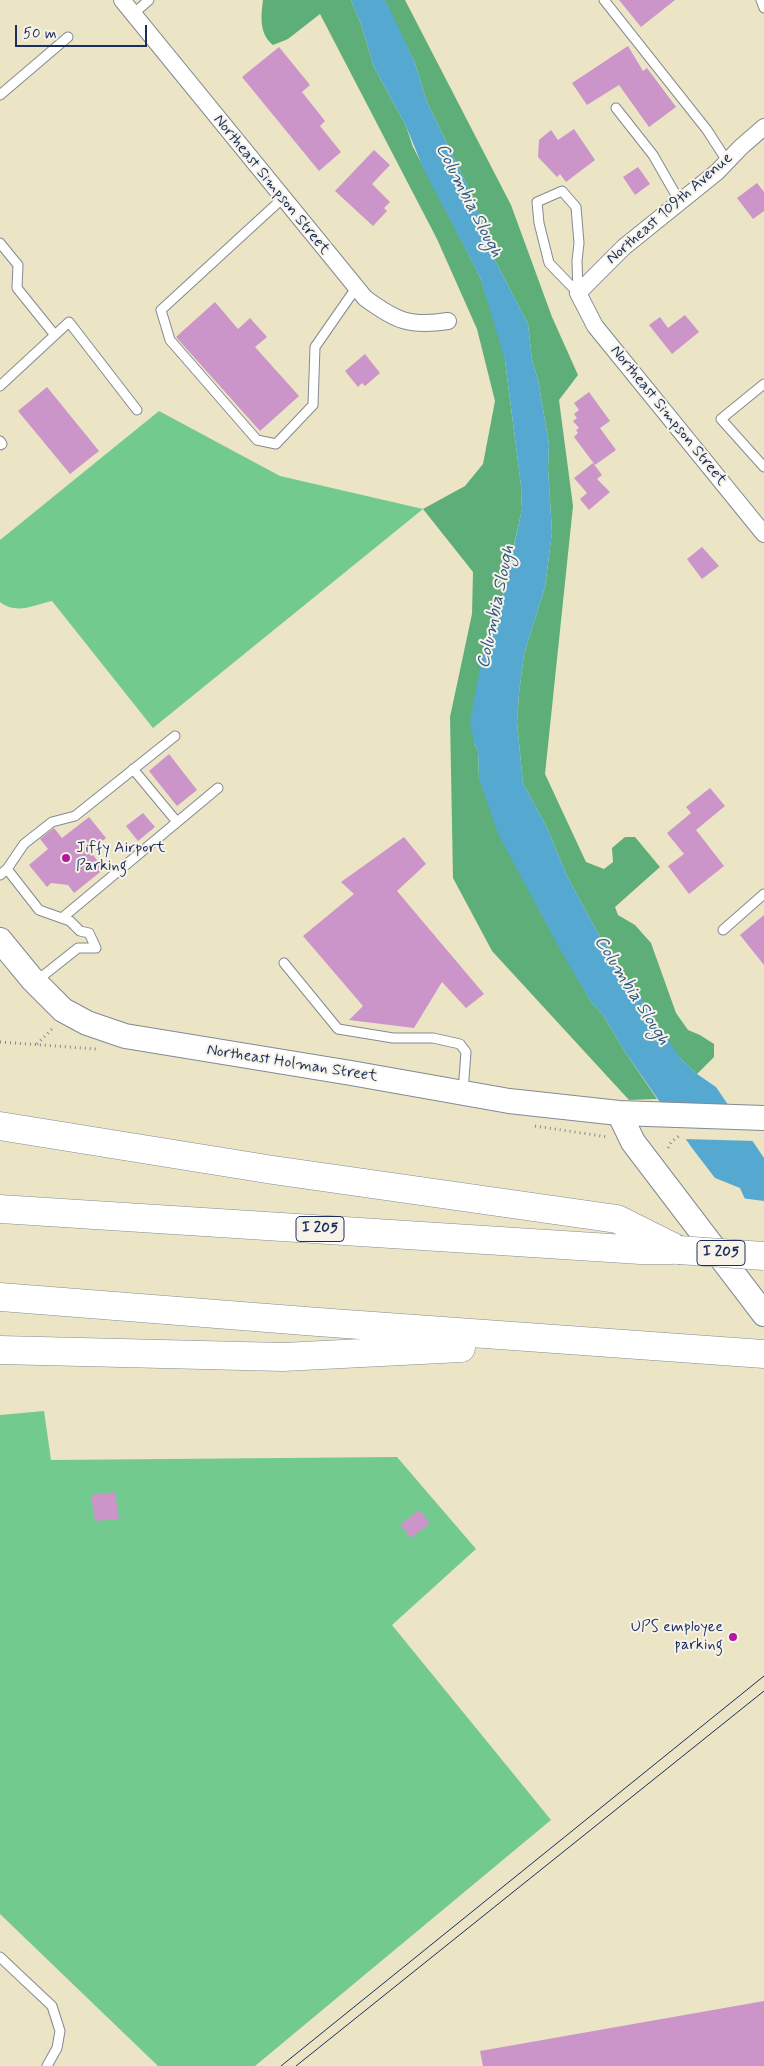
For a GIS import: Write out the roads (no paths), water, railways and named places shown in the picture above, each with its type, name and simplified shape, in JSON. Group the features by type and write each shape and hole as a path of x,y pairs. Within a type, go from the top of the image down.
{"highway":[{"path":"0,1126 273,1170 617,1220 679,1250"},
{"name":"I 205","path":"0,1209 641,1250 679,1250 764,1256"},
{"path":"0,1297 764,1354"},
{"path":"0,1350 284,1357 575,1341"}],"street":[{"name":"Northeast Simpson Street","path":"122,0 365,298 386,314 408,323 430,324 448,321"},
{"name":"Northeast 109th Avenue","path":"578,293 624,247 717,172 764,127"},
{"name":"Northeast Simpson Street","path":"578,293 595,326 764,534"},
{"name":"Northeast Holman Street","path":"0,940 49,998 67,1012 101,1029 125,1036 509,1101 619,1112 755,1118"},
{"path":"619,1112 632,1142 764,1314"}],"lane":[{"path":"133,14 149,0"},
{"path":"604,0 707,130 727,161"},
{"path":"760,0 764,8"},
{"path":"0,95 68,37"},
{"path":"616,108 652,155 680,202"},
{"path":"562,191 576,207 579,243 577,261 578,293 549,263 539,223 537,202 562,191"},
{"path":"283,198 161,310 170,340 257,440 276,444 313,405 315,347 356,288"},
{"path":"0,243 18,265 17,288 54,334"},
{"path":"0,386 69,322 136,410"},
{"path":"764,384 721,419 764,467"},
{"path":"0,441 2,444 0,445"},
{"path":"35,982 78,948 96,948 89,933 80,930 70,921 39,910 4,872 24,844 52,822 75,816 175,736"},
{"path":"133,769 177,822"},
{"path":"62,918 218,788"},
{"path":"723,930 764,894"},
{"path":"284,963 338,1029 394,1038 433,1038 460,1044 466,1052 463,1093"},
{"path":"0,1957 52,2006 60,2031 57,2048 47,2066"}],"water":[{"name":"Columbia Slough","path":"351,0 384,0 387,3 415,63 427,102 467,185 486,231 496,262 528,324 532,360 538,380 549,444 548,468 552,532 545,587 524,654 519,693 517,723 523,783 547,828 568,878 599,935 681,1059 697,1074 716,1087 764,1158 764,1242 740,1188 715,1178 625,1052 603,1015 591,1002 562,953 498,834 479,778 478,751 474,743 470,721 482,658 504,592 522,509 521,486 505,360 480,277 424,170 406,126 374,67 361,24"}],"tram line":[{"path":"281,2066 764,1676"},
{"path":"296,2066 764,1691"}],"place":[{"name":"Jiffy Airport Parking","path":"66,858"},
{"name":"UPS employee parking","path":"733,1637"}]}
